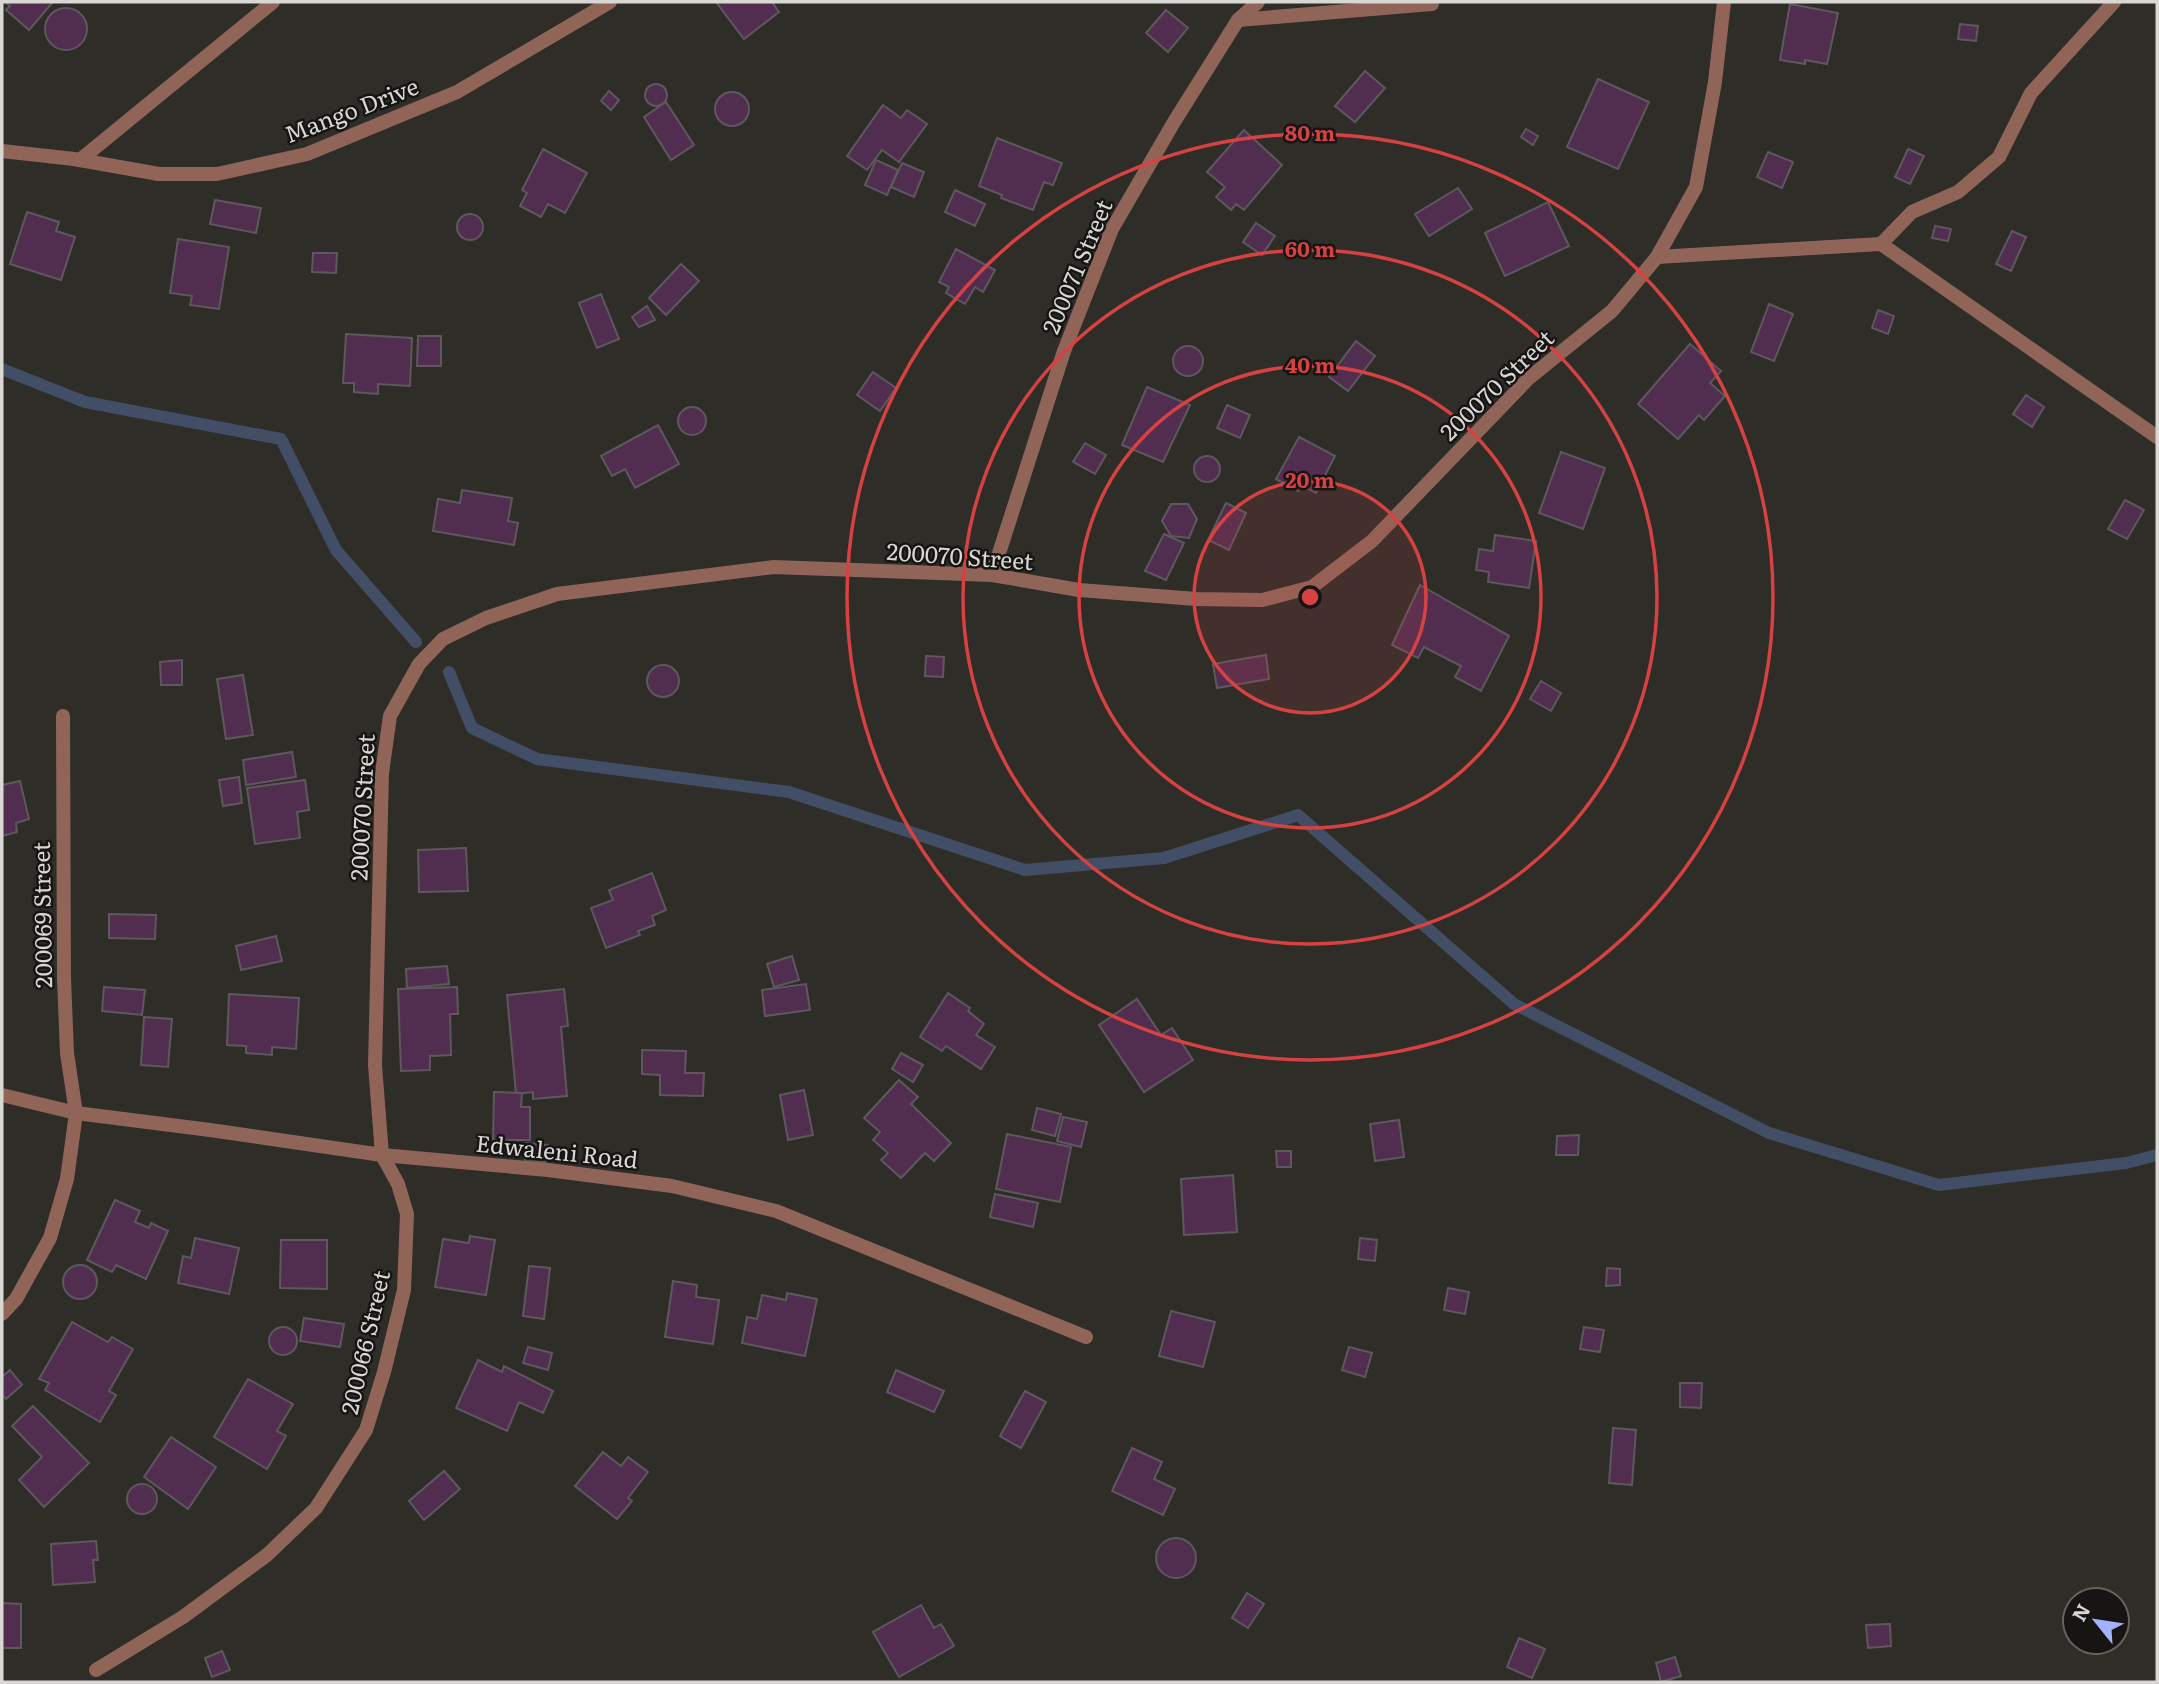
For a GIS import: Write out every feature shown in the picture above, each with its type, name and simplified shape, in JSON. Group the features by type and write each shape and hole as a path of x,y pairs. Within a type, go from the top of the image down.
{"street":[{"path":"80,160 273,2"},
{"name":"Mango Drive","path":"2,151 80,160 159,174 217,174 307,154 457,92 610,2"},
{"name":"200071 Street","path":"992,575 1064,351 1112,229 1174,122 1238,20 1258,2"},
{"name":"200070 Street","path":"382,1155 375,1066 382,773 390,716 419,664 443,639 486,618 557,594 774,567 992,575 1079,590 1196,598 1262,600 1312,587 1372,541 1529,377 1612,311 1657,257 1696,187 1715,82 1724,2"},
{"path":"1881,244 1912,212 1958,192 1999,157 2031,93 2114,2"},
{"path":"1238,20 1433,4"},
{"path":"1657,257 1881,244 2157,437"},
{"name":"200069 Street","path":"2,1314 16,1299 50,1238 67,1179 76,1113 67,1053 64,978 63,716"},
{"name":"Edwaleni Road","path":"2,1095 76,1113 382,1155 548,1170 672,1186 776,1211 1086,1337"},
{"name":"200066 Street","path":"96,1670 183,1617 267,1555 316,1508 366,1430 384,1372 404,1290 407,1214 398,1184 382,1155"}],"building":[{"path":"5,2 53,2 29,30 6,10 10,6"},
{"path":"716,2 772,2 779,12 744,39"},
{"path":"1790,4 1838,13 1827,64 1805,60 1805,64 1780,60"},
{"path":"66,8 81,14 87,29 81,44 66,50 51,44 45,29 51,14"},
{"path":"1166,10 1188,28 1168,52 1146,33"},
{"path":"1960,24 1978,26 1976,41 1958,39"},
{"path":"1365,71 1385,88 1355,122 1335,106"},
{"path":"1598,79 1649,102 1618,169 1567,147"},
{"path":"656,84 664,87 667,95 664,103 656,106 648,103 645,95 648,87"},
{"path":"609,91 619,100 611,110 601,101"},
{"path":"732,92 744,97 749,109 744,121 732,126 720,121 715,109 720,97"},
{"path":"666,102 694,145 671,160 644,117"},
{"path":"883,105 901,118 907,110 927,124 899,162 882,150 867,170 847,156"},
{"path":"1526,129 1538,136 1533,145 1521,137"},
{"path":"1244,130 1282,165 1244,210 1236,204 1231,210 1216,197 1225,187 1207,172"},
{"path":"997,138 1062,163 1053,185 1044,182 1033,210 979,186"},
{"path":"543,149 587,173 565,213 548,204 541,217 520,206 527,193 522,190"},
{"path":"1908,149 1924,156 1910,184 1895,177"},
{"path":"1768,152 1793,162 1782,188 1757,177"},
{"path":"876,160 898,170 887,195 865,185"},
{"path":"902,163 924,172 914,197 891,187"},
{"path":"1458,188 1472,209 1429,236 1415,214"},
{"path":"955,190 985,204 975,226 945,212"},
{"path":"215,200 261,208 256,233 210,224"},
{"path":"1548,202 1569,246 1505,276 1485,233"},
{"path":"27,212 59,222 56,231 75,237 61,280 10,264"},
{"path":"470,214 479,218 483,227 479,236 470,240 461,236 457,227 461,218"},
{"path":"1256,223 1275,236 1262,255 1243,242"},
{"path":"1935,226 1951,229 1948,241 1932,238"},
{"path":"2012,231 2026,237 2011,271 1996,264"},
{"path":"178,239 229,247 219,309 190,305 192,296 170,293"},
{"path":"956,249 995,270 983,292 975,287 965,304 946,293 949,287 939,282"},
{"path":"313,253 337,253 336,273 312,272"},
{"path":"681,264 699,281 666,315 649,298"},
{"path":"601,294 619,339 597,348 579,303"},
{"path":"1769,304 1793,314 1774,361 1751,352"},
{"path":"647,306 655,320 639,327 632,317"},
{"path":"1878,310 1894,316 1888,334 1872,328"},
{"path":"346,334 412,338 410,386 378,384 378,394 354,392 354,383 343,383"},
{"path":"418,336 441,336 441,366 417,366"},
{"path":"1356,341 1375,356 1348,391 1329,377"},
{"path":"1690,344 1721,371 1710,383 1725,396 1704,420 1699,415 1678,439 1638,404"},
{"path":"1188,346 1194,347 1202,355 1202,367 1194,375 1188,376 1182,375 1174,367 1173,361 1174,355 1182,347"},
{"path":"873,372 896,388 880,411 857,395"},
{"path":"1147,387 1190,405 1163,462 1122,445"},
{"path":"2026,395 2044,407 2032,427 2013,414"},
{"path":"1227,405 1250,415 1240,438 1217,428"},
{"path":"692,407 702,411 706,421 702,431 692,435 682,431 678,421 682,411"},
{"path":"658,425 679,464 635,488 625,469 612,476 601,456"},
{"path":"1299,437 1335,456 1316,493 1301,485 1298,491 1276,479"},
{"path":"1085,443 1106,455 1095,474 1073,462"},
{"path":"1561,452 1605,468 1583,529 1539,513"},
{"path":"1207,456 1216,460 1220,469 1216,478 1207,482 1198,478 1194,469 1198,460"},
{"path":"462,490 512,498 508,521 518,523 514,545 433,531 438,499 460,503"},
{"path":"2125,500 2144,510 2127,539 2108,529"},
{"path":"1226,503 1246,513 1229,550 1208,540"},
{"path":"1171,504 1188,504 1197,519 1189,538 1171,536 1162,521"},
{"path":"1164,534 1184,543 1166,580 1145,571"},
{"path":"1495,535 1536,541 1529,588 1488,582 1489,572 1476,570 1479,549 1493,551"},
{"path":"1420,585 1509,636 1481,691 1455,677 1461,666 1424,647 1418,658 1392,645"},
{"path":"1266,655 1269,679 1217,688 1213,664"},
{"path":"926,656 944,657 943,677 925,676"},
{"path":"182,660 182,685 161,685 160,662"},
{"path":"663,665 674,670 679,681 674,692 663,697 652,692 647,681 652,670"},
{"path":"243,675 253,735 226,739 217,679"},
{"path":"1541,681 1561,693 1551,711 1530,699"},
{"path":"292,752 296,777 246,785 243,760"},
{"path":"239,777 242,803 223,806 219,780"},
{"path":"305,780 309,810 297,812 300,838 255,844 247,788"},
{"path":"20,781 29,819 16,823 17,832 2,836 2,785"},
{"path":"466,848 468,891 419,892 418,850"},
{"path":"652,873 666,910 652,916 655,925 638,931 640,935 606,948 591,908 613,900 609,890"},
{"path":"109,914 156,915 155,939 109,938"},
{"path":"276,936 282,961 241,970 236,946"},
{"path":"792,956 799,980 774,987 767,964"},
{"path":"447,966 449,984 407,988 406,969"},
{"path":"806,984 810,1010 765,1016 762,990"},
{"path":"104,987 145,990 142,1015 102,1011"},
{"path":"457,987 458,1014 450,1014 451,1055 430,1056 430,1070 401,1071 398,989"},
{"path":"564,989 568,1026 561,1027 567,1096 533,1099 533,1092 516,1094 507,995"},
{"path":"948,993 970,1008 968,1011 984,1024 976,1035 995,1047 981,1069 946,1046 942,1051 920,1037"},
{"path":"229,994 299,998 296,1049 272,1047 272,1055 246,1053 246,1046 227,1045"},
{"path":"1137,999 1161,1035 1172,1028 1193,1060 1144,1092 1099,1025"},
{"path":"144,1017 172,1019 168,1067 141,1065"},
{"path":"642,1050 686,1051 685,1073 704,1073 703,1096 660,1095 660,1075 642,1074"},
{"path":"901,1053 923,1065 913,1082 892,1069"},
{"path":"899,1080 918,1097 911,1104 951,1143 934,1161 925,1153 901,1178 881,1160 888,1153 873,1140 880,1132 864,1118"},
{"path":"804,1090 813,1135 788,1140 780,1095"},
{"path":"494,1092 522,1093 521,1107 530,1107 530,1140 493,1140"},
{"path":"1037,1108 1061,1114 1055,1136 1032,1130"},
{"path":"1063,1117 1087,1122 1081,1147 1057,1141"},
{"path":"1399,1120 1404,1157 1375,1161 1370,1124"},
{"path":"1007,1134 1071,1147 1060,1202 996,1189"},
{"path":"1579,1135 1578,1155 1556,1155 1557,1136"},
{"path":"526,1143 548,1145 546,1162 525,1161"},
{"path":"1276,1151 1291,1151 1291,1167 1277,1167"},
{"path":"1233,1175 1237,1232 1184,1235 1181,1179"},
{"path":"995,1194 1038,1203 1033,1227 990,1217"},
{"path":"115,1200 140,1211 135,1222 149,1228 151,1223 168,1231 146,1279 116,1265 112,1272 87,1260"},
{"path":"470,1236 495,1240 486,1295 435,1287 443,1239 469,1243"},
{"path":"195,1238 239,1248 229,1294 178,1283 183,1256 191,1258"},
{"path":"1360,1238 1377,1240 1375,1261 1358,1259"},
{"path":"281,1240 327,1240 327,1289 280,1288"},
{"path":"80,1265 92,1270 97,1282 92,1294 80,1299 68,1294 63,1282 68,1270"},
{"path":"529,1266 550,1268 544,1319 523,1316"},
{"path":"1607,1268 1620,1269 1620,1285 1606,1286"},
{"path":"673,1281 697,1285 696,1297 719,1300 713,1344 665,1337"},
{"path":"1448,1288 1469,1292 1465,1314 1444,1310"},
{"path":"787,1293 817,1299 805,1356 742,1343 747,1317 757,1319 762,1295 786,1300"},
{"path":"1171,1311 1215,1322 1203,1367 1159,1356"},
{"path":"304,1318 344,1324 340,1347 300,1341"},
{"path":"72,1322 108,1342 112,1337 133,1349 109,1391 116,1395 100,1422 45,1390 49,1383 39,1379"},
{"path":"283,1327 293,1331 297,1341 293,1351 283,1355 273,1351 269,1341 273,1331"},
{"path":"1584,1327 1604,1330 1600,1352 1580,1349"},
{"path":"528,1347 552,1353 548,1370 523,1363"},
{"path":"1349,1347 1372,1353 1365,1377 1342,1370"},
{"path":"478,1360 502,1372 504,1366 553,1391 543,1413 519,1402 507,1431 456,1408"},
{"path":"10,1370 22,1385 6,1399 2,1394 2,1377"},
{"path":"896,1370 944,1391 934,1412 887,1392"},
{"path":"248,1379 293,1404 277,1431 286,1436 267,1469 214,1437"},
{"path":"1680,1383 1702,1383 1701,1408 1680,1407"},
{"path":"1025,1391 1046,1402 1021,1448 1000,1436"},
{"path":"33,1406 89,1463 44,1507 19,1480 42,1457 12,1426"},
{"path":"1613,1428 1636,1430 1632,1485 1609,1483"},
{"path":"171,1437 216,1467 188,1509 144,1477"},
{"path":"1132,1448 1162,1462 1154,1479 1175,1489 1163,1515 1112,1491"},
{"path":"603,1452 621,1466 628,1457 648,1472 628,1498 632,1501 617,1519 575,1486"},
{"path":"444,1471 460,1489 424,1520 409,1501"},
{"path":"142,1484 152,1489 157,1499 152,1509 142,1514 132,1509 127,1499 132,1489"},
{"path":"1176,1538 1190,1544 1196,1558 1190,1572 1176,1578 1162,1572 1156,1558 1162,1544"},
{"path":"96,1541 98,1560 93,1560 95,1582 53,1585 51,1544"},
{"path":"1247,1593 1264,1604 1248,1628 1232,1618"},
{"path":"2,1603 21,1604 21,1648 2,1648"},
{"path":"921,1605 934,1628 941,1624 954,1646 899,1677 873,1632"},
{"path":"1890,1624 1891,1646 1868,1648 1866,1625"},
{"path":"1519,1638 1545,1649 1532,1678 1507,1667"},
{"path":"222,1651 230,1670 212,1677 205,1658"},
{"path":"1675,1657 1681,1676 1661,1682 1656,1663"}],"waterway":[{"path":"2,369 85,402 281,439 336,550 416,642"},
{"path":"449,672 472,728 537,759 789,792 1025,870 1164,858 1298,815 1514,1004 1769,1133 1939,1185 2126,1163 2157,1155"}]}
